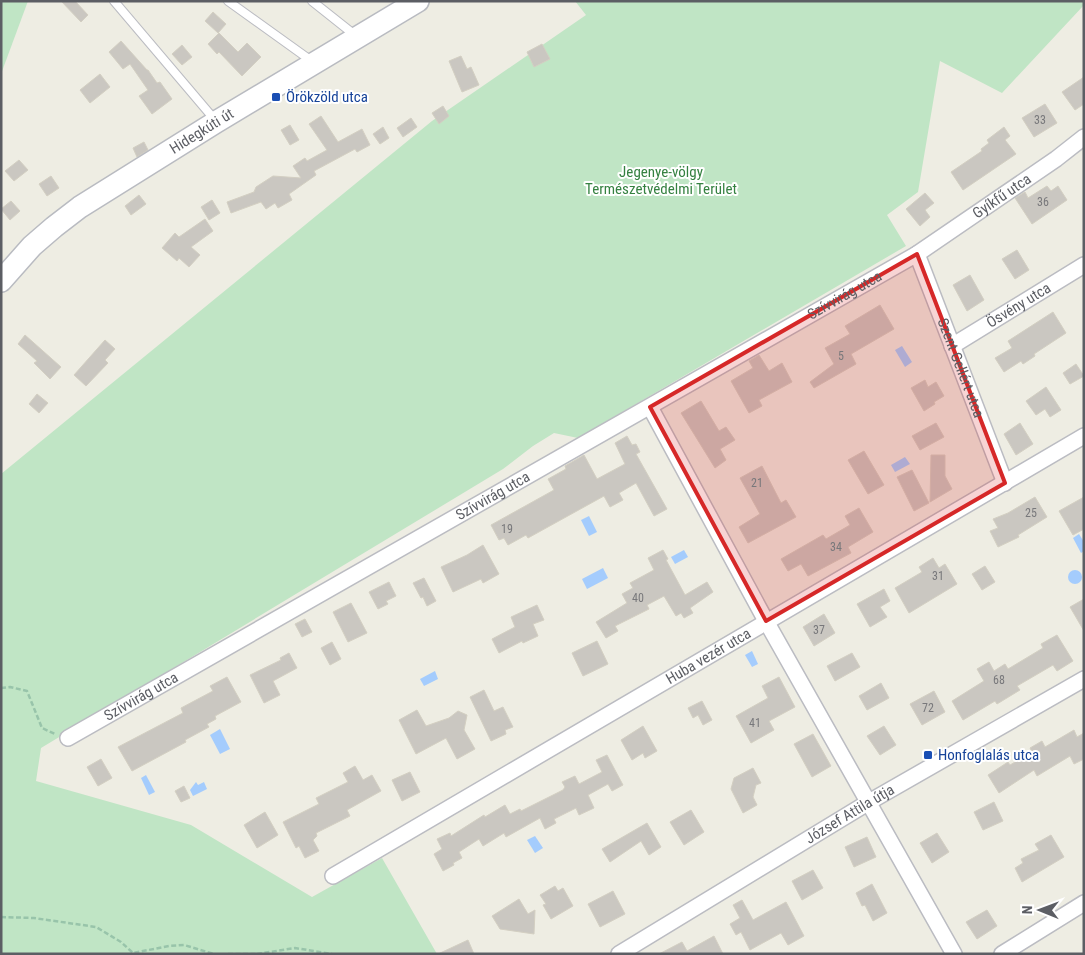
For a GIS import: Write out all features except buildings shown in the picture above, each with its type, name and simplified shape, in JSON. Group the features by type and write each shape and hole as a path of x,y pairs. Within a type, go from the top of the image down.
{"main road":[{"name":"Hidegkúti út","path":"1,281 32,246 54,226 80,207 216,122 418,1"}],"street":[{"name":"Gyíkfű utca","path":"918,254 1056,159 1084,137"},
{"name":"Szent Gellért utca","path":"918,254 1005,483"},
{"name":"Szívvirág utca","path":"68,738 918,254"},
{"name":"Ösvény utca","path":"952,346 1084,265"},
{"path":"650,407 766,621 954,954"},
{"name":"Huba vezér utca","path":"333,876 1084,436"},
{"name":"József Attila útja","path":"619,954 869,802 1084,679"},
{"path":"1002,954 1084,903"}],"lane":[{"path":"114,1 216,122"},
{"path":"228,1 315,64"},
{"path":"312,1 358,37"}],"path":[{"path":"1,688 27,691 42,728 48,732 68,738"},
{"path":"1,918 34,918 96,927 121,942 133,953 184,945 214,954"},
{"path":"228,954 256,954 295,948 332,954"}],"highlighted area":[{"path":"917,254 1005,483 766,621 650,407"}],"green space":[{"path":"1,1 28,1 1,74"},
{"name":"Jegenye-völgy Természetvédelmi Terület","path":"575,1 1084,1 1084,5 1002,93 940,61 918,192 887,215 906,246 578,438 554,433 503,469 41,748 36,781 191,825 312,897 382,858 437,954 1,954 1,474 432,121 586,15"}],"water":[{"path":"902,346 912,362 905,367 895,350"},
{"path":"905,457 910,464 895,472 891,465"},
{"path":"589,516 597,532 589,536 581,520"},
{"path":"1079,534 1084,542 1084,551 1081,553 1073,538"},
{"path":"684,550 688,557 675,564 671,557"},
{"path":"603,568 608,578 587,589 582,579"},
{"path":"1075,570 1080,572 1082,577 1080,582 1075,584 1070,582 1068,577 1070,572"},
{"path":"752,651 758,664 752,667 745,655"},
{"path":"435,671 438,679 424,686 420,679"},
{"path":"220,729 230,749 220,754 210,735"},
{"path":"146,775 155,792 149,795 141,778"},
{"path":"196,782 198,785 204,782 207,789 193,796 190,790"},
{"path":"535,836 543,848 535,853 527,840"}],"place":[{"name":"Örökzöld utca","path":"276,97"},
{"name":"Honfoglalás utca","path":"928,755"}]}
